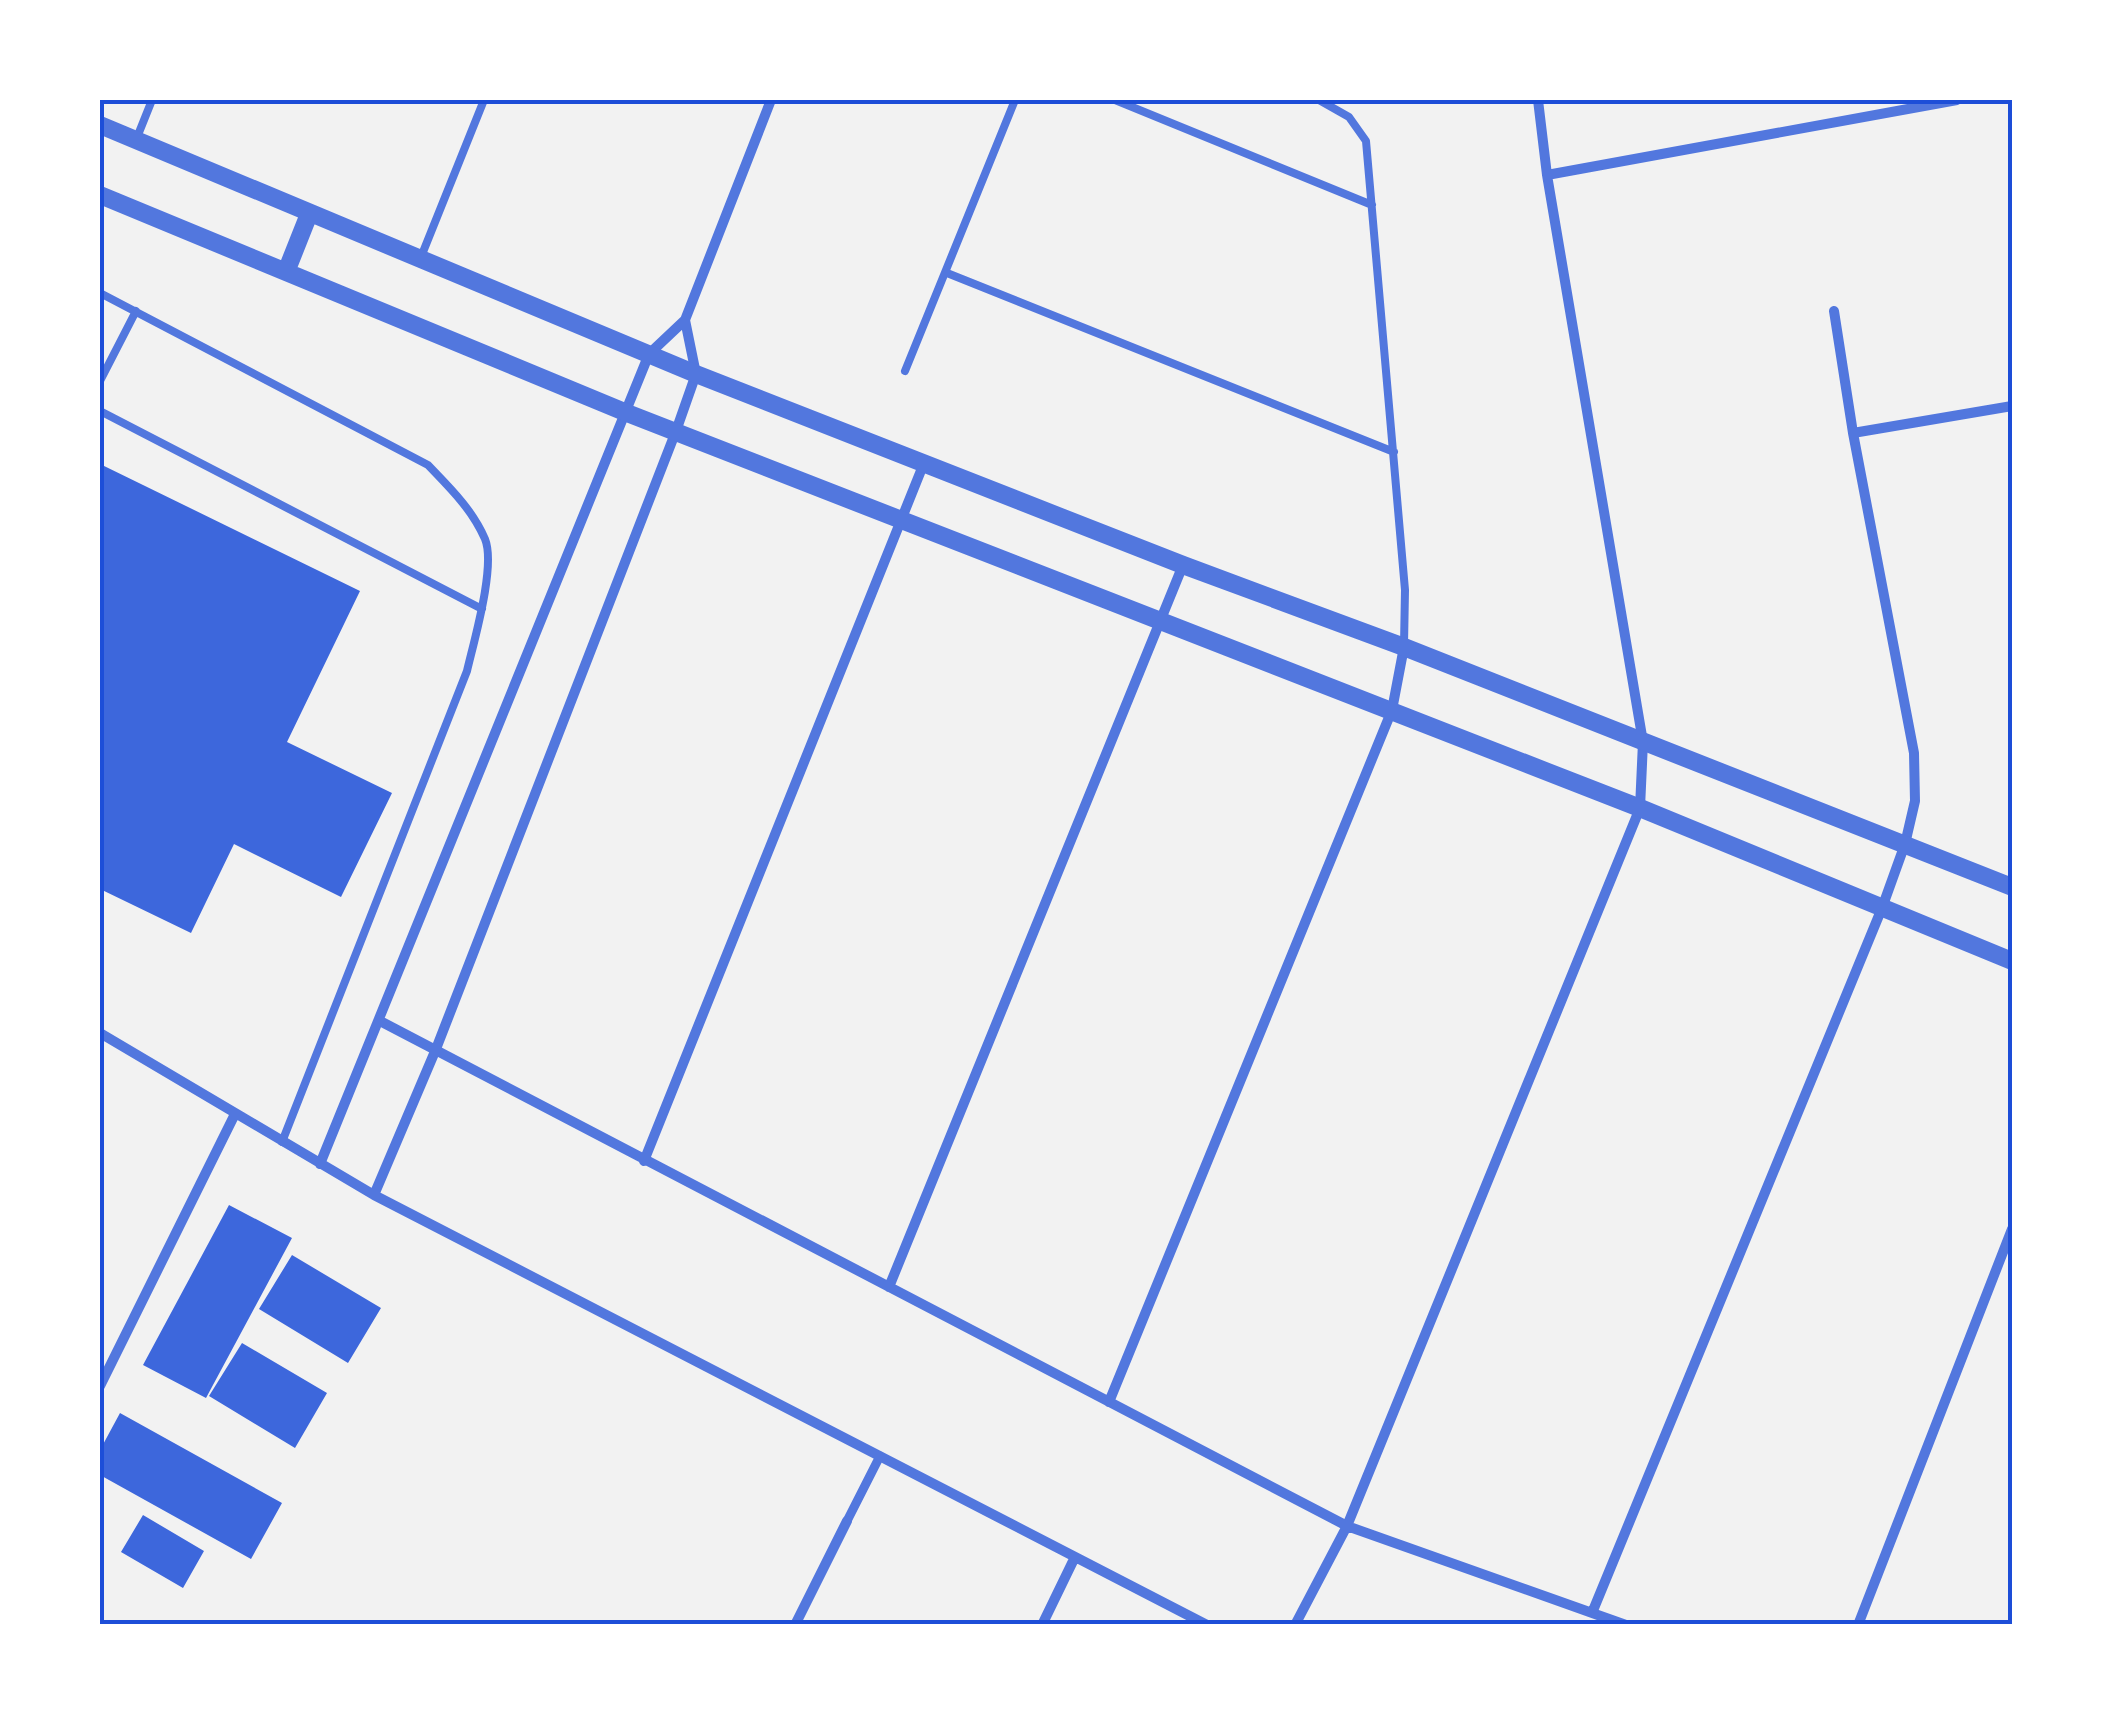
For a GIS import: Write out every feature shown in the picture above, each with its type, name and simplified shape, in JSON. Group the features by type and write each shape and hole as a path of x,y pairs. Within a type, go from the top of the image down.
{"street":[{"path":"320,1164 649,354 685,320 770,100"},
{"path":"1296,1625 1347,1526 1640,808 1643,742 1547,174 1538,100"},
{"path":"1547,174 1957,100"},
{"path":"100,125 696,374 2012,887"},
{"path":"100,195 626,412 1640,808 2012,961"},
{"path":"286,272 310,214"},
{"path":"1592,1613 1882,908 1905,844 1915,800 1914,753 1853,433 1834,311"},
{"path":"374,1195 436,1049 676,432 696,374 685,320"},
{"path":"1853,433 2012,406"},
{"path":"644,1161 924,462"},
{"path":"889,1288 1183,565"},
{"path":"1109,1402 1392,710 1404,647"},
{"path":"380,1021 1347,1526 1626,1625"},
{"path":"100,1033 374,1195 1207,1625"},
{"path":"100,1386 235,1114"},
{"path":"1858,1625 2012,1229"},
{"path":"795,1625 880,1456"},
{"path":"1042,1625 1075,1557"}],"lane":[{"path":"136,140 152,100"},
{"path":"420,261 484,100"},
{"path":"905,371 1015,100"},
{"path":"1115,100 1372,205"},
{"path":"1319,100 1349,117 1366,141 1406,590 1404,647"},
{"path":"947,273 1394,452"},
{"path":"100,293 428,465 465,502 487,544 482,609 466,671 282,1142"},
{"path":"100,381 136,311"},
{"path":"100,411 482,609"}],"building":[{"path":"100,464 360,591 287,742 392,793 341,897 234,844 191,933 100,889"},
{"path":"229,1205 292,1238 206,1398 143,1365"},
{"path":"292,1255 381,1308 348,1363 259,1309"},
{"path":"242,1343 327,1393 295,1448 209,1396"},
{"path":"120,1413 282,1503 251,1559 100,1475 100,1450"},
{"path":"143,1515 204,1551 183,1588 121,1552"}]}
